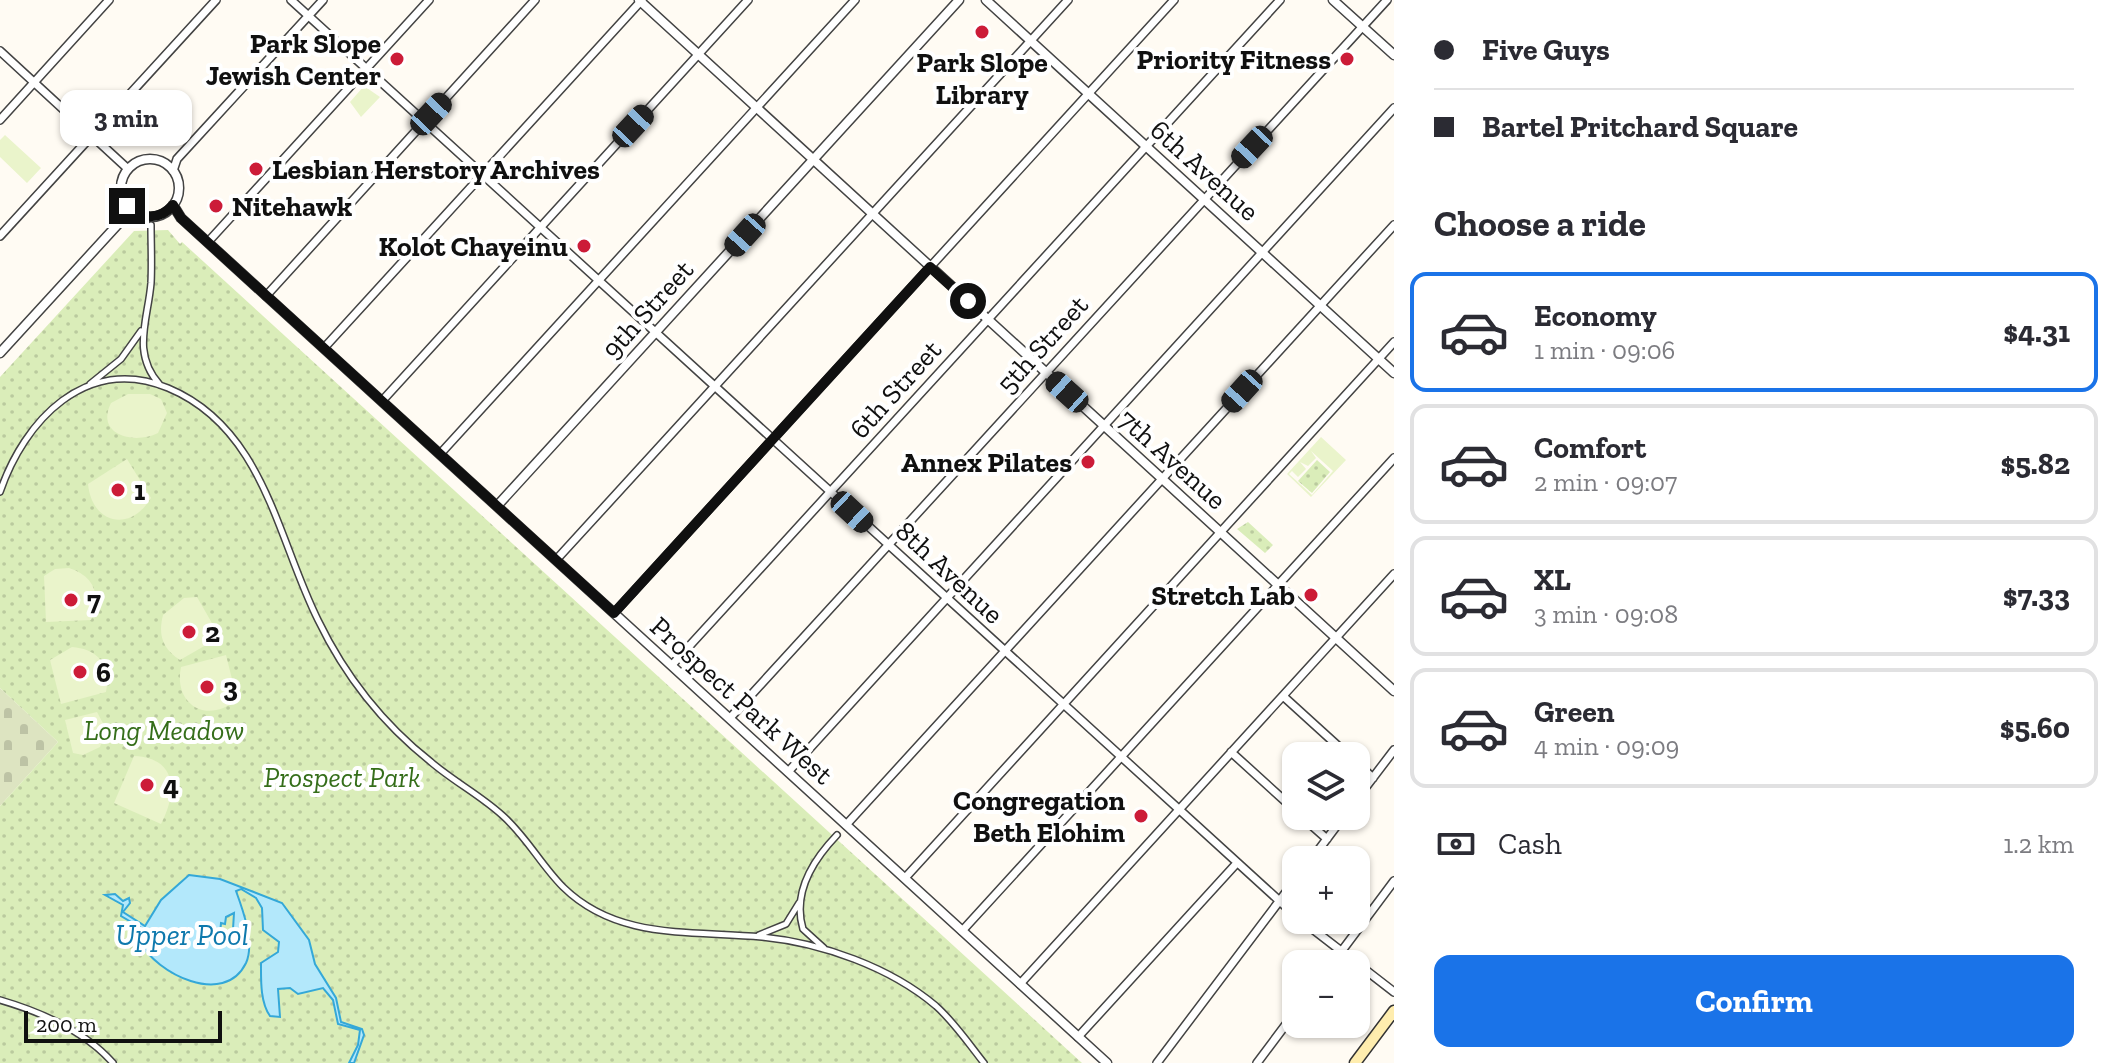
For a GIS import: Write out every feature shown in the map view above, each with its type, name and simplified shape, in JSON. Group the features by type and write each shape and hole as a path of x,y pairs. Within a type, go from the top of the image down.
{"main road":[{"path":"1355,1063 1394,1011"}],"street":[{"path":"0,120 109,0"},
{"path":"0,236 216,0"},
{"name":"8th Avenue","path":"291,0 1282,906"},
{"path":"173,171 152,160 139,162 128,169 122,192 131,210 140,215 155,216 173,205 178,186 173,171 177,159 323,0"},
{"path":"208,242 429,0"},
{"path":"266,296 535,0"},
{"path":"382,401 748,0"},
{"path":"440,454 855,0"},
{"name":"9th Street","path":"497,506 959,0"},
{"name":"6th Avenue","path":"986,0 1394,373"},
{"path":"556,560 1068,0"},
{"path":"614,613 1174,0"},
{"name":"6th Street","path":"672,665 1280,0"},
{"path":"1333,0 1394,55"},
{"name":"5th Street","path":"730,718 1387,0"},
{"path":"324,348 640,1"},
{"name":"7th Avenue","path":"640,1 1394,691"},
{"path":"0,51 128,169"},
{"path":"788,772 1394,108"},
{"name":"Prospect Park West","path":"173,205 181,218 1107,1063"},
{"path":"0,353 131,210"},
{"path":"151,225 151,284 142,331 147,368 161,386"},
{"path":"846,825 1394,225"},
{"path":"0,492 16,451 34,425 56,405 85,388 121,359 142,331"},
{"path":"905,878 1394,342"},
{"path":"85,388 123,381 161,386 197,404 244,452 271,501 316,617 341,662 370,703 420,753 502,815 564,887 589,907 628,925 679,933 755,937 828,951 886,974 923,996 939,1008 984,1063"},
{"path":"962,931 1394,458"},
{"path":"1020,984 1394,574"},
{"path":"1283,696 1334,742"},
{"path":"1370,782 1394,750"},
{"path":"1231,752 1282,798"},
{"path":"1370,775 1373,778"},
{"path":"1317,830 1327,839"},
{"path":"1322,846 1334,830"},
{"path":"755,937 786,924 795,912 809,870 837,835"},
{"path":"1078,1037 1236,864"},
{"path":"1342,950 1394,881"},
{"path":"801,894 803,929 828,951"},
{"path":"1157,1063 1282,898"},
{"name":"8th Avenue","path":"1318,934 1338,950"},
{"name":"8th Avenue","path":"1370,974 1394,992"},
{"path":"0,1000 60,1024 98,1048 113,1063"},
{"path":"1257,1063 1282,1030"}],"green space":[{"path":"364,86 380,97 361,117 350,102"},
{"path":"5,135 41,168 27,183 0,157 0,140"},
{"name":"Prospect Park","path":"168,230 1082,1063 0,1063 0,806 58,742 0,688 0,377 134,231"},
{"path":"128,394 150,394 161,399 167,413 158,433 138,438 113,430 107,414 111,403"},
{"path":"1321,437 1346,460 1311,497 1287,474","holes":["1311,451 1333,471 1312,495 1289,474 1292,471 1298,477 1306,469 1300,462 1308,466 1316,458"]},
{"name":"1","path":"127,459 151,498 133,516 113,519 97,508 88,484"},
{"path":"1317,460 1330,472 1312,493 1298,481"},
{"path":"1248,522 1273,545 1265,553 1237,529"},
{"name":"7","path":"69,568 85,576 94,588 96,602 91,620 46,622 44,576 55,569"},
{"name":"2","path":"197,597 220,637 180,660 169,651 163,640 163,615 184,598"},
{"name":"6","path":"72,647 89,651 101,660 107,674 106,692 61,704 50,660"},
{"name":"3","path":"226,655 237,699 215,710 195,707 182,692 181,667"},
{"path":"0,688 58,742 0,806"},
{"path":"97,712 106,729 100,747 83,755 73,753 65,720"},
{"name":"4","path":"134,756 159,763 170,779 170,801 161,824 114,803"}],"water":[{"name":"Upper Pool","path":"189,875 220,879 282,903 309,940 315,964 336,998 341,1022 362,1029 364,1035 354,1063 349,1063 358,1045 360,1030 338,1024 333,1000 323,988 298,994 290,988 278,989 280,1017 270,1016 263,997 261,963 278,952 279,942 263,930 262,908 256,898 241,889 236,891 249,936 246,963 236,976 222,983 207,984 191,981 160,965 140,942 143,929 121,916 123,905 105,895 115,894 123,901 129,898 130,903 123,912 145,926 161,900","holes":["234,913 233,929 228,934 220,934 221,923 225,924 226,917"]}],"place":[{"name":"Park Slope Library","path":"982,32"},
{"name":"Park Slope Jewish Center","path":"397,59"},
{"name":"Priority Fitness","path":"1347,59"},
{"name":"Lesbian Herstory Archives","path":"256,169"},
{"name":"Nitehawk","path":"216,206"},
{"name":"Kolot Chayeinu","path":"584,246"},
{"name":"Annex Pilates","path":"1088,462"},
{"name":"1","path":"118,490"},
{"name":"Stretch Lab","path":"1311,595"},
{"name":"7","path":"71,600"},
{"name":"2","path":"189,632"},
{"name":"6","path":"80,672"},
{"name":"3","path":"207,687"},
{"name":"4","path":"147,785"},
{"name":"Congregation Beth Elohim","path":"1141,816"}],"route":[{"path":"127,206 140,215 150,217 164,213 173,205 181,218 614,613 930,267 968,301"}],"park label":[{"name":"Long Meadow","path":"164,730"}]}
